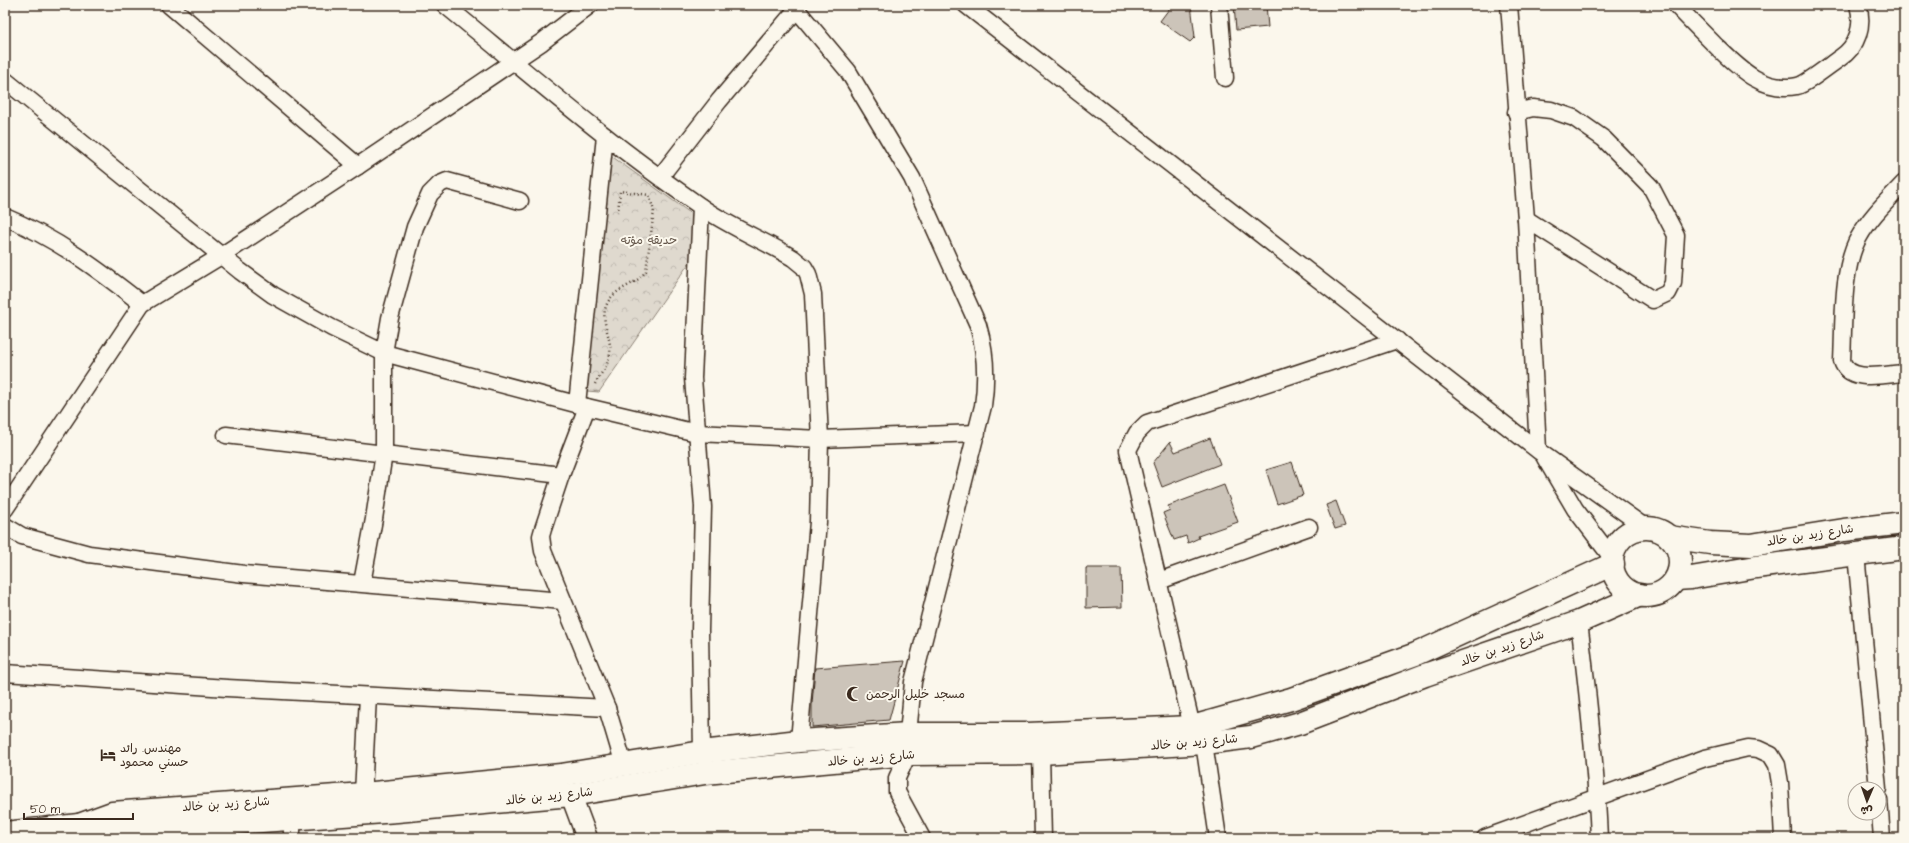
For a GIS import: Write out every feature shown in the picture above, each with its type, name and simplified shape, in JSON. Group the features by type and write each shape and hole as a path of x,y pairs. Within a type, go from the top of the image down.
{"main road":[{"name":"شارع زيد بن خالد","path":"1669,537 1710,543 1751,545 1844,530 1904,523"},
{"path":"1646,528 1655,529 1669,537 1678,549 1680,557 1679,572 1676,579 1668,588 1658,594 1640,595 1633,593 1621,584 1617,578 1613,562 1614,551 1624,537 1638,529 1646,528"},
{"name":"شارع زيد بن خالد","path":"1676,579 1904,548"},
{"name":"شارع زيد بن خالد","path":"113,828 363,794 561,775 702,752 799,741 908,744 1041,753 1198,735 1416,654 1613,562"},
{"name":"شارع زيد بن خالد","path":"5,833 79,825 113,828 292,828 571,794 908,744 1028,734 1198,735 1251,737 1300,723 1425,675 1579,622 1640,595"}],"street":[{"path":"169,5 358,166"},
{"path":"445,5 605,136 660,177 701,207 793,258 804,267 808,274 813,294 815,316 820,439 818,522 799,741"},
{"path":"5,509 142,304 220,256 358,166 542,42 590,5"},
{"path":"966,5 1541,452 1646,528"},
{"path":"1219,5 1225,78"},
{"path":"1509,5 1516,112 1526,219 1541,452 1575,509 1613,562"},
{"path":"1676,5 1742,71 1759,82 1770,85 1798,86 1842,56 1858,38 1860,14 1858,5"},
{"path":"660,177 795,7 848,71 912,178 978,325 983,342 987,383 984,406 913,682 908,744 897,778 897,792 922,838"},
{"path":"5,80 220,256 273,295 332,328 384,353 582,406 697,434 820,439 977,433"},
{"path":"1516,112 1532,108 1551,110 1574,118 1604,139 1651,187 1676,235 1673,284 1668,293 1654,300 1526,219"},
{"path":"605,136 582,406 541,536 543,551 607,708 624,765"},
{"path":"362,583 384,453 384,353 390,318 415,227 434,188 446,181 520,201"},
{"path":"1904,183 1868,223 1858,238 1846,283 1842,360 1847,370 1852,374 1860,376 1904,374"},
{"path":"701,207 693,372 703,507 700,630 702,752"},
{"path":"5,217 59,244 98,270 142,304"},
{"path":"1218,838 1198,735 1128,450 1137,433 1147,423 1397,340"},
{"path":"226,434 561,475"},
{"path":"5,526 22,536 89,554 244,574 362,583 563,602"},
{"path":"1159,580 1309,528"},
{"path":"1856,554 1877,781"},
{"path":"1579,622 1588,694 1597,798 1598,838"},
{"path":"5,673 219,688 607,708"},
{"path":"363,794 368,696"},
{"path":"1485,838 1705,758 1748,748 1758,749 1771,755 1777,764 1780,783 1783,838"},
{"path":"1041,753 1043,838"},
{"path":"571,794 587,838"},
{"path":"1881,821 1882,838"}],"path":[{"path":"594,386 608,362 610,352 610,339 603,313 608,301 616,292 641,278 646,271 654,211 648,195 620,191 618,212"}],"green space":[{"name":"حديقه مؤته","path":"610,155 693,215 694,256 599,392 587,391"}],"building":[{"path":"1172,5 1191,5 1195,37 1190,42 1160,21"},
{"path":"1234,5 1266,5 1268,27 1236,30"},
{"path":"1210,438 1220,464 1162,487 1153,463 1170,442 1175,452"},
{"path":"1292,462 1303,495 1277,504 1266,470"},
{"path":"1224,485 1238,522 1198,536 1199,538 1188,543 1186,536 1174,540 1163,513 1170,510 1168,506"},
{"path":"1336,501 1345,526 1335,529 1326,505"},
{"path":"1086,568 1121,568 1122,607 1086,608"},
{"name":"مسجد خليل الرحمن","path":"905,661 889,720 812,727 815,668"}],"place":[{"name":"مسجد خليل الرحمن","path":"854,694"},
{"name":"مهندس. رائد حسني محمود","path":"108,755"}]}
